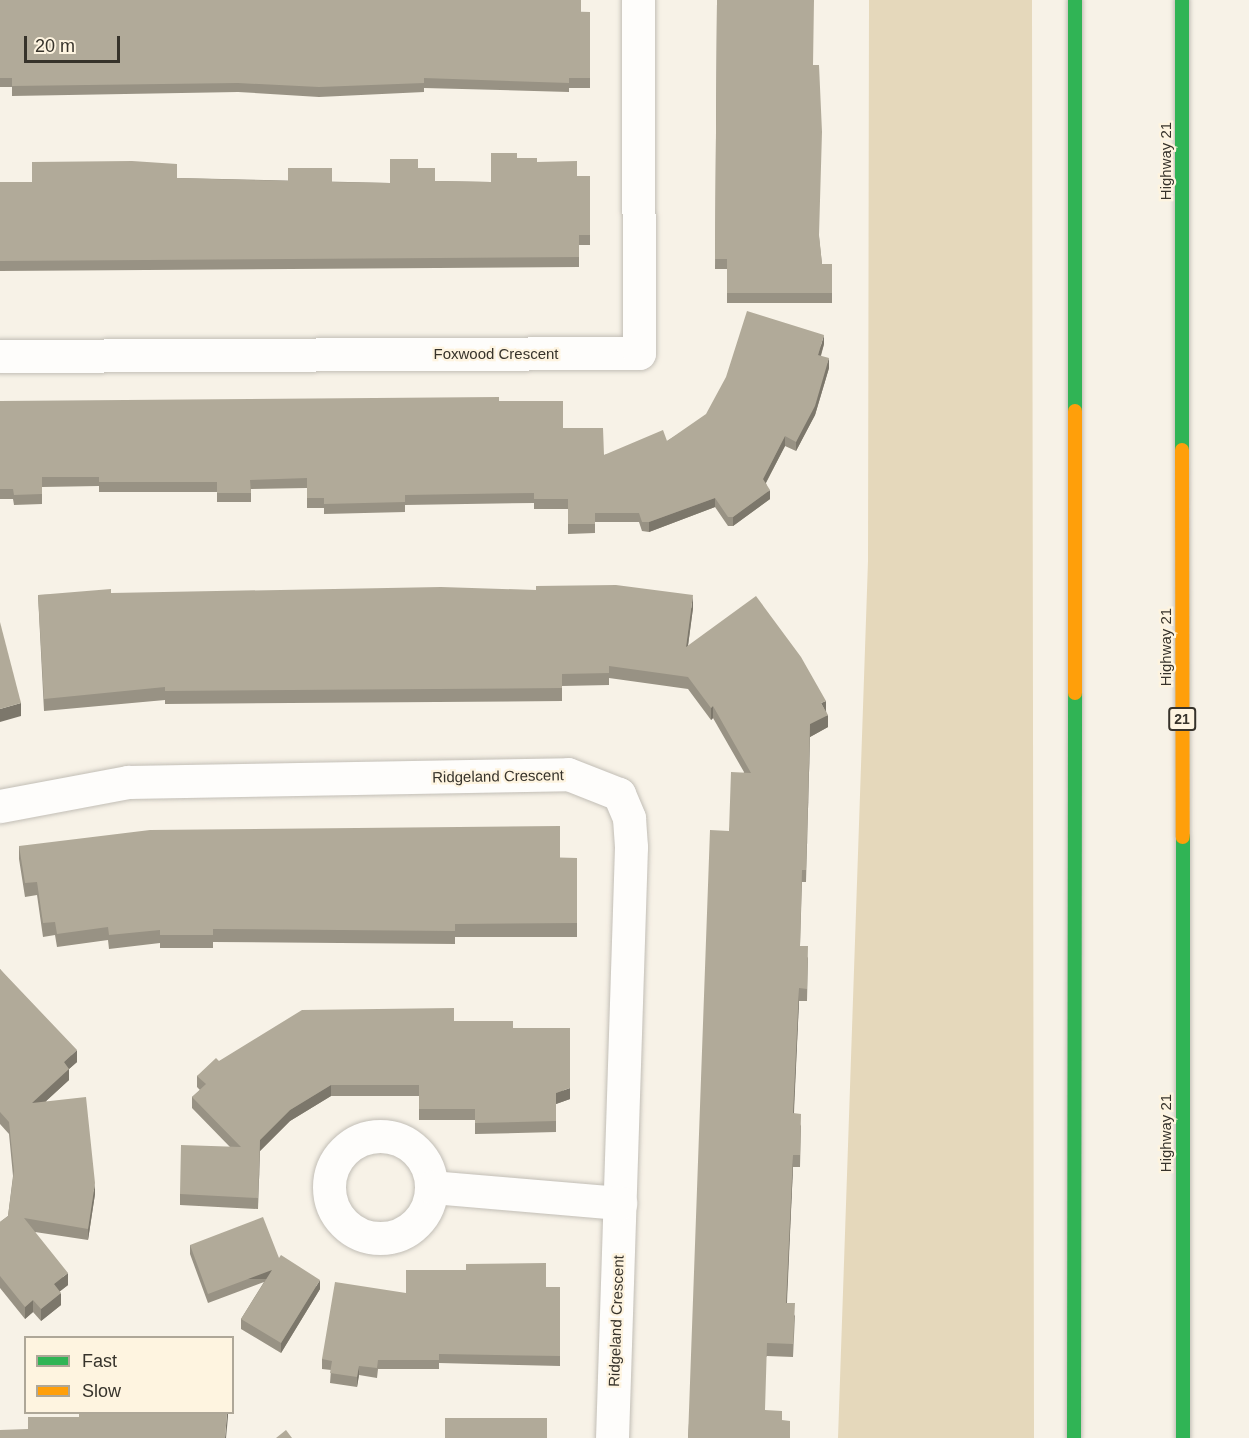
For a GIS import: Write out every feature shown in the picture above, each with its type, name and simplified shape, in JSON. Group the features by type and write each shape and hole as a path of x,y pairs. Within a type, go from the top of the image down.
{"main road":[{"path":"1074,1438 1075,0"},
{"name":"Highway 21","path":"1182,0 1183,1438"}],"street":[{"name":"Foxwood Crescent","path":"0,356 639,353 638,0"},
{"name":"Ridgeland Crescent","path":"0,806 129,782 568,774 619,794 629,818 631,847 612,1438"},
{"path":"432,1187 620,1203"}],"shaded area":[{"path":"869,0 1032,0 1034,1438 838,1438 868,561"}],"building":[{"path":"0,0 581,0 581,12 590,12 590,78 569,78 569,83 424,78 424,83 319,87 238,83 12,86 12,78 0,78"},
{"path":"717,0 814,0 813,65 819,65 822,132 819,235 822,264 832,264 832,293 727,293 727,259 715,259"},
{"path":"491,153 517,153 517,158 537,158 537,162 577,161 577,176 590,176 590,235 579,235 579,257 0,261 0,182 32,182 32,162 132,161 177,164 177,178 288,181 288,168 332,168 332,182 390,183 390,159 418,159 418,168 435,168 435,181 491,182"},
{"path":"747,311 824,335 818,355 829,358 815,406 796,442 785,436 763,479 770,490 733,517 728,517 715,498 649,522 642,522 639,513 595,513 595,524 568,524 568,499 534,499 534,493 405,495 405,502 324,504 324,498 307,498 307,478 250,480 251,493 217,493 217,482 99,482 99,477 42,477 42,494 14,495 13,489 0,489 0,401 499,397 499,401 563,401 563,428 603,428 604,455 663,430 667,441 706,414 726,377"},
{"path":"616,585 693,595 686,647 756,596 801,657 826,701 821,703 828,715 810,724 806,870 802,870 800,946 808,946 807,989 799,988 793,1113 801,1114 800,1155 793,1155 786,1303 795,1303 793,1344 767,1343 765,1410 782,1411 782,1420 790,1421 790,1438 688,1438 710,830 729,831 731,772 751,773 713,706 711,708 688,677 609,666 609,673 562,674 562,688 165,691 165,687 44,699 38,595 111,589 111,593 441,587 536,590 536,586"},
{"path":"0,622 21,703 0,709"},
{"path":"560,826 560,858 577,858 577,923 455,924 455,931 213,929 213,935 160,935 160,930 109,935 108,927 57,934 55,922 43,923 37,882 25,883 19,846 150,830"},
{"path":"0,969 77,1050 64,1062 69,1069 32,1103 86,1097 95,1183 88,1229 24,1218 68,1273 54,1284 61,1293 41,1309 33,1300 25,1307 0,1276 0,1222 8,1216 14,1171 9,1122 0,1112"},
{"path":"454,1008 454,1021 513,1021 513,1028 570,1028 570,1088 556,1093 556,1121 475,1123 475,1109 419,1109 419,1085 331,1085 290,1110 260,1140 258,1198 180,1194 181,1145 241,1147 192,1097 206,1084 197,1076 216,1058 219,1061 302,1010"},
{"path":"263,1217 279,1258 281,1255 320,1280 281,1343 241,1319 272,1270 208,1294 190,1245"},
{"path":"546,1263 546,1287 560,1287 560,1356 439,1354 439,1360 378,1360 377,1368 359,1366 357,1377 330,1373 332,1361 322,1359 335,1282 406,1293 406,1270 466,1270 466,1264"},
{"path":"79,1414 227,1414 225,1438 0,1438 0,1430 28,1429 28,1417 79,1417"},
{"path":"445,1418 547,1418 547,1438 445,1438"},
{"path":"286,1430 292,1438 276,1438"}],"traffic: fast":[{"path":"1075,0 1075,411"},
{"path":"1182,0 1182,450"},
{"path":"1074,1438 1075,693"},
{"path":"1183,837 1183,1438"}],"traffic: slow":[{"path":"1075,411 1075,693"},
{"path":"1182,450 1183,837"}]}
